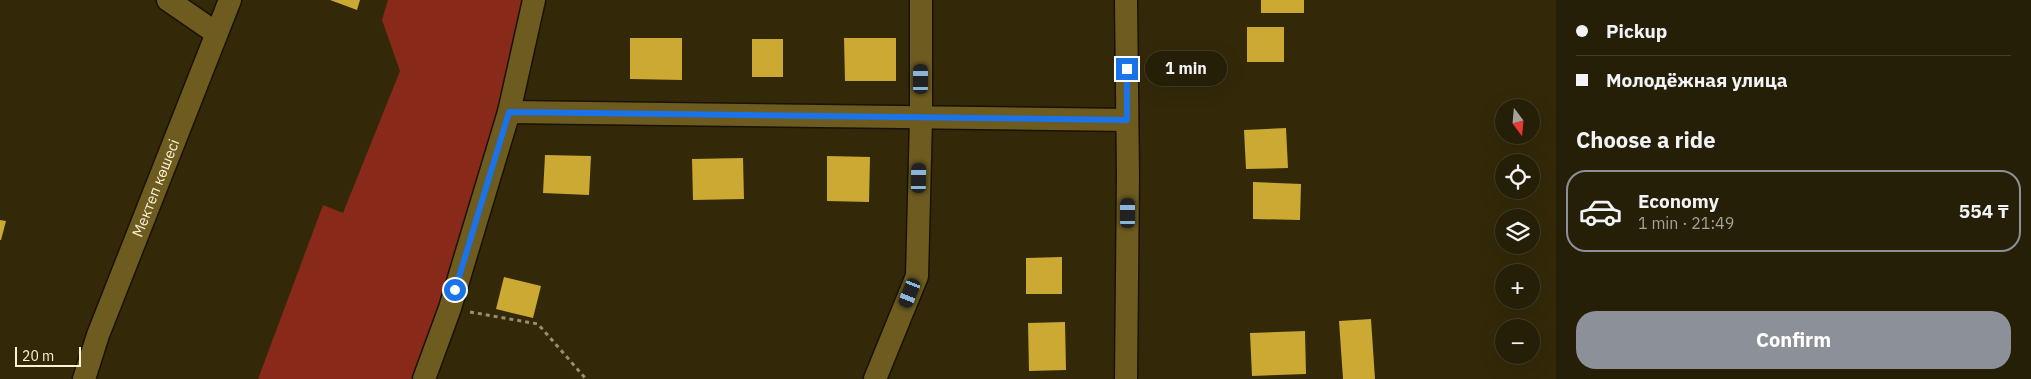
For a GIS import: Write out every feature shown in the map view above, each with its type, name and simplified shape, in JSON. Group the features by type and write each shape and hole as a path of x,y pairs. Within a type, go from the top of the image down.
{"street":[{"path":"168,0 216,33"},
{"name":"Мектеп көшесі","path":"84,379 98,335 230,0"},
{"path":"424,379 450,308 509,112 534,0"},
{"path":"875,379 917,276 921,119 921,0"},
{"path":"1126,0 1126,379"},
{"path":"509,112 921,119 1127,120"}],"path":[{"path":"450,308 538,324 586,379"}],"shaded area":[{"path":"388,0 529,0 503,108 421,379 258,379 323,205 343,213 400,71 382,20"}],"building":[{"path":"330,0 360,0 357,10"},
{"path":"1261,0 1304,0 1304,13 1261,13"},
{"path":"1247,27 1284,27 1284,62 1247,62"},
{"path":"630,38 682,38 682,80 630,79"},
{"path":"844,38 896,38 896,81 845,81"},
{"path":"752,39 783,39 783,77 752,77"},
{"path":"1286,128 1288,168 1246,169 1244,130"},
{"path":"545,155 591,156 589,195 543,193"},
{"path":"827,156 870,157 869,202 827,201"},
{"path":"743,158 744,199 693,200 692,159"},
{"path":"1253,182 1301,184 1300,220 1253,219"},
{"path":"0,220 6,221 1,240 0,240"},
{"path":"1062,257 1062,294 1026,294 1026,258"},
{"path":"504,277 541,286 533,318 496,309"},
{"path":"1371,319 1375,379 1343,379 1339,321"},
{"path":"1065,322 1066,370 1029,371 1028,323"},
{"path":"1305,331 1306,374 1252,376 1250,333"}],"route":[{"path":"455,290 509,112 1127,120 1127,69"}]}
